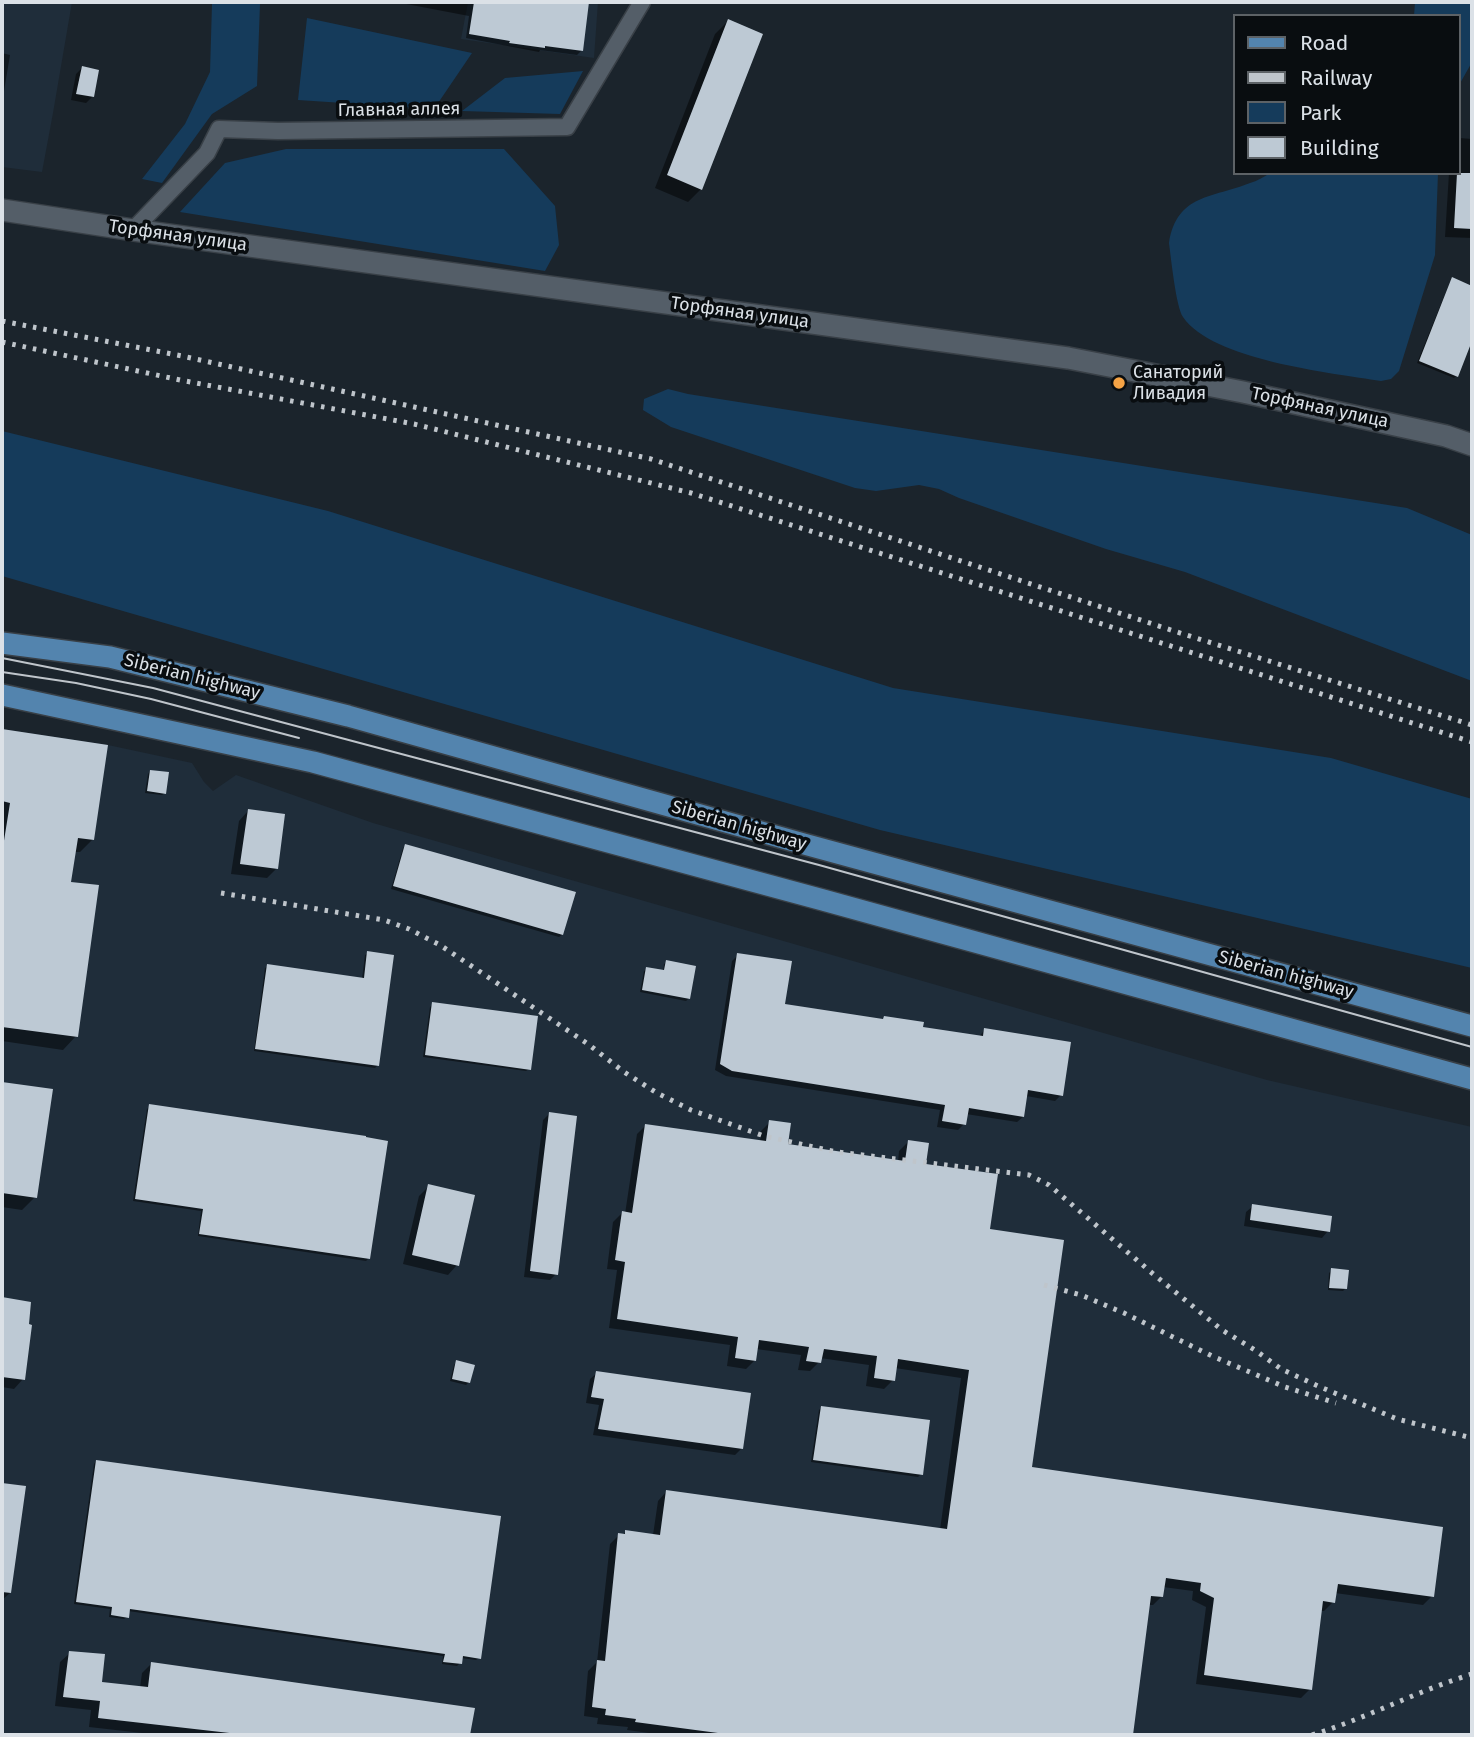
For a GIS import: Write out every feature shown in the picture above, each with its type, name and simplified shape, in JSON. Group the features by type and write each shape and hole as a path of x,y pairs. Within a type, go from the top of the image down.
{"main road":[{"name":"Siberian highway","path":"2,643 110,657 348,716 817,848 1472,1026"},
{"path":"2,695 313,762 1472,1079"}],"street":[{"name":"Главная аллея","path":"133,230 207,153 219,129 278,131 567,127 642,2"},
{"name":"Торфяная улица","path":"2,210 1068,358 1270,398 1446,436 1472,445"}],"shaded area":[{"path":"2,2 72,2 42,172 2,167"},
{"path":"468,2 598,2 594,58 461,39"},
{"path":"2,729 108,745 192,763 213,791 236,775 373,823 1267,1080 1472,1127 1472,1735 2,1735"}],"green space":[{"path":"1415,2 1472,2 1472,62 1460,83 1460,14 1414,14"},
{"path":"212,4 260,4 257,86 212,114 162,183 142,179 185,124 210,72"},
{"path":"307,18 472,53 434,109 298,100"},
{"path":"583,71 560,114 462,111 505,78"},
{"path":"286,149 504,149 555,206 559,245 545,271 180,212 225,163"},
{"path":"1267,175 1438,175 1435,255 1399,371 1391,379 1381,381 1333,374 1245,354 1198,332 1183,317 1176,293 1169,243 1173,227 1180,215 1199,200"},
{"path":"668,389 1407,508 1472,535 1472,681 1185,572 1106,549 939,489 919,485 876,491 855,488 671,427 643,410 644,399"},
{"path":"2,431 328,511 893,688 1331,758 1472,799 1472,968 880,830 2,576"}],"building":[{"path":"474,2 589,2 583,51 509,43 510,41 469,34"},
{"path":"728,19 763,34 702,190 667,175"},
{"path":"82,66 99,70 94,97 76,94"},
{"path":"1472,173 1472,229 1454,228 1457,175"},
{"path":"1452,277 1472,286 1472,341 1458,377 1419,361"},
{"path":"2,729 108,745 94,840 78,838 71,882 99,885 78,1037 2,1027 2,847 10,803 2,801"},
{"path":"150,770 169,772 166,794 147,791"},
{"path":"248,809 285,814 278,869 240,864"},
{"path":"405,844 576,892 563,935 393,886"},
{"path":"367,951 394,955 379,1066 255,1049 267,964 364,978"},
{"path":"737,953 792,961 785,1004 883,1019 884,1016 924,1022 923,1027 983,1036 984,1028 1071,1042 1063,1096 1028,1090 1024,1117 969,1108 966,1125 942,1121 945,1105 732,1071 720,1064"},
{"path":"666,960 696,966 690,999 642,990 646,967 664,970"},
{"path":"432,1002 538,1016 531,1070 425,1055"},
{"path":"2,1082 53,1089 37,1198 2,1193"},
{"path":"149,1104 388,1141 370,1259 199,1234 203,1209 135,1199"},
{"path":"549,1112 577,1116 558,1275 530,1271"},
{"path":"769,1120 791,1123 788,1144 905,1161 908,1140 929,1143 926,1164 998,1174 990,1229 1064,1240 1032,1467 1443,1527 1434,1597 1338,1584 1335,1603 1323,1601 1312,1690 1204,1675 1214,1598 1200,1591 1201,1583 1166,1578 1163,1597 1151,1596 1133,1735 733,1735 635,1722 636,1719 605,1715 606,1709 592,1707 597,1660 605,1661 618,1533 625,1534 625,1530 660,1535 666,1490 947,1529 969,1370 898,1359 895,1381 874,1378 877,1356 824,1349 821,1363 806,1361 809,1347 759,1340 756,1361 735,1358 738,1337 617,1319 625,1262 615,1260 622,1211 632,1213 645,1124 766,1141"},
{"path":"428,1184 475,1195 459,1266 412,1255"},
{"path":"1252,1204 1332,1216 1330,1232 1250,1220"},
{"path":"1331,1268 1349,1270 1347,1289 1329,1288"},
{"path":"2,1297 31,1302 29,1324 32,1325 25,1380 2,1377"},
{"path":"456,1360 475,1365 470,1383 452,1379"},
{"path":"596,1371 751,1393 743,1449 598,1429 604,1399 591,1397"},
{"path":"821,1406 930,1420 923,1475 813,1460"},
{"path":"96,1460 501,1516 481,1659 463,1656 462,1664 443,1662 445,1654 130,1609 129,1618 111,1615 112,1607 76,1602"},
{"path":"2,1483 26,1486 11,1593 2,1592"},
{"path":"69,1651 105,1654 102,1682 148,1687 151,1662 475,1708 470,1735 247,1735 98,1718 100,1701 63,1697"}],"tram line":[{"path":"2,658 153,688 819,865 1472,1047"},
{"path":"2,672 76,683 151,699 299,738"}],"railway":[{"path":"2,321 182,356 651,459 1177,632 1472,725"},
{"path":"2,342 180,380 414,424 691,493 1472,742"},
{"path":"221,893 384,920 409,929 440,945 657,1093 691,1110 764,1136 837,1152 1029,1175 1049,1185 1222,1330 1281,1369 1397,1419 1472,1438"},
{"path":"1044,1285 1081,1295 1285,1387 1336,1403"},
{"path":"1312,1735 1472,1674"}],"place":[{"name":"Санаторий Ливадия","path":"1119,383"}]}
